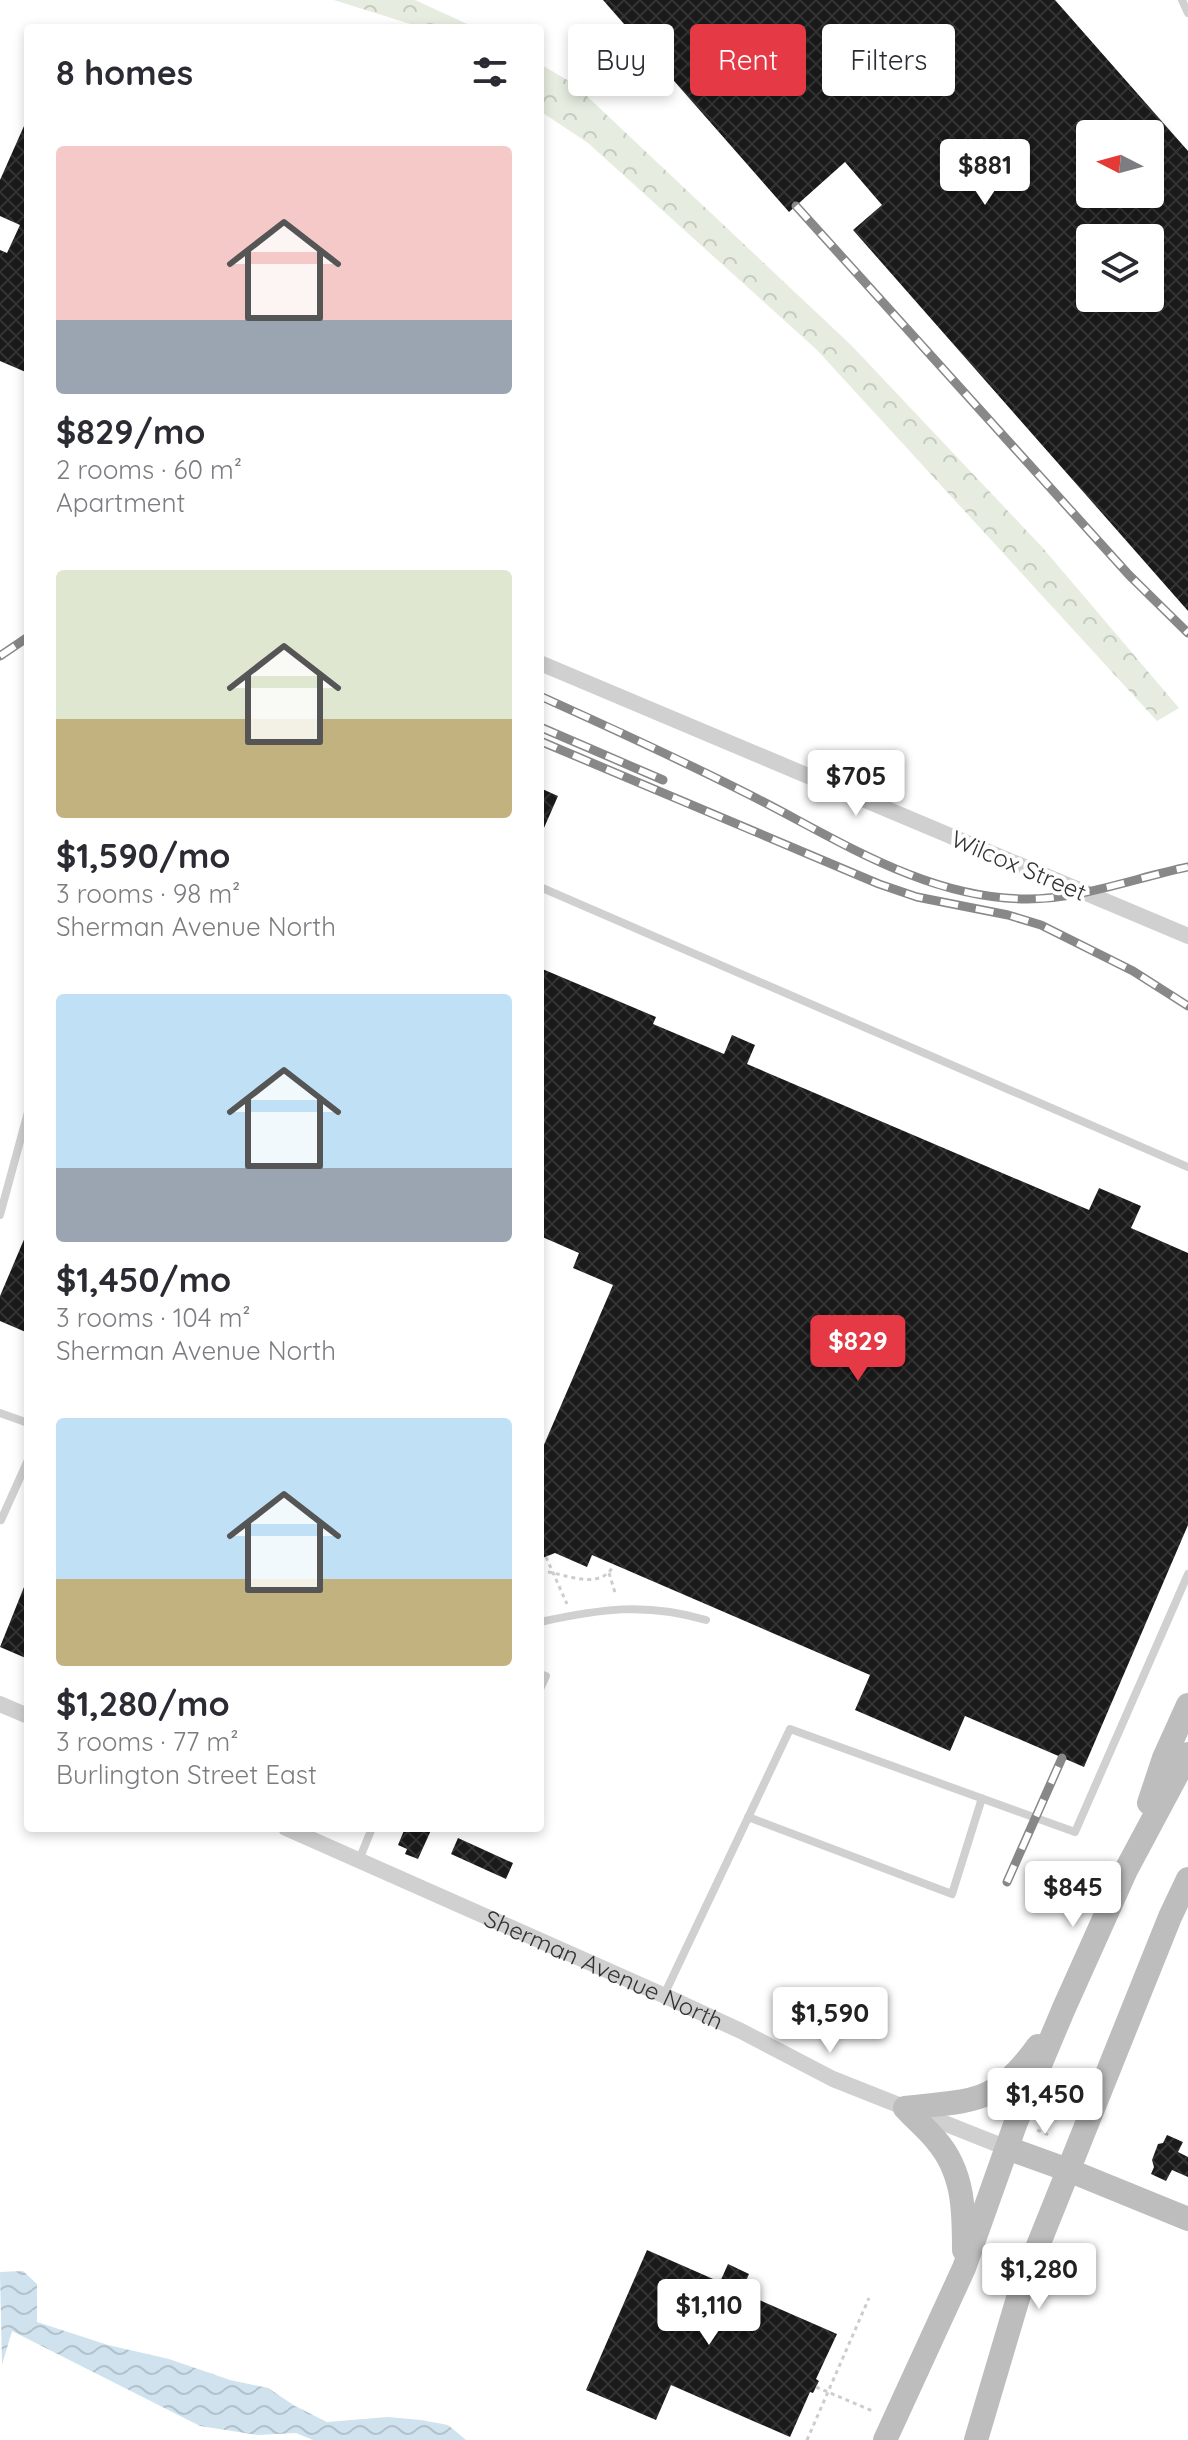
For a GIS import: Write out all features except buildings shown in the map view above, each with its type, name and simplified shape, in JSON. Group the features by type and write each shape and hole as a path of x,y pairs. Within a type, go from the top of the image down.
{"main road":[{"path":"1126,1870 1164,1758 1188,1705"},
{"path":"890,2433 964,2268 1007,2148 1064,2008 1126,1870 1188,1754"},
{"path":"1170,1917 1188,1863"},
{"path":"976,2440 1021,2288 1188,1879"},
{"path":"905,2108 965,2102 989,2095 1014,2077 1064,2008"},
{"path":"905,2108 937,2141 953,2166 963,2207 964,2268"},
{"name":"Sherman Avenue North","path":"1007,2148 1188,2219"}],"street":[{"name":"Wilcox Street","path":"544,665 1188,936"},
{"path":"0,1704 24,1714"},
{"name":"Sherman Avenue North","path":"295,1832 663,1995 833,2079 1007,2148"}],"lane":[{"path":"1182,0 1188,13"},
{"path":"544,889 1188,1167"},
{"path":"0,1215 24,1127"},
{"path":"0,1413 24,1422"},
{"path":"1,1520 24,1469"},
{"path":"663,1995 790,1729 1075,1832 1188,1574"},
{"path":"544,1621 620,1608 667,1610 706,1620"},
{"path":"748,1817 952,1894 982,1798"},
{"path":"359,1860 370,1832"}],"path":[{"path":"546,1557 571,1615"},
{"path":"544,1572 587,1580 609,1573 614,1565"},
{"path":"609,1573 620,1608"},
{"path":"1030,2126 1049,2135"},
{"path":"807,2440 869,2298"},
{"path":"816,2387 890,2433"}],"green space":[{"path":"334,0 415,0 467,24 410,24"},
{"path":"544,66 568,80 568,96 587,96 851,345 1042,547 1179,708 1157,721 817,350 588,143 544,114"}],"water":[{"path":"23,2271 37,2284 37,2322 108,2345 169,2359 230,2380 268,2388 327,2422 388,2417 421,2420 448,2425 466,2440 313,2440 296,2433 258,2435 200,2426 12,2331 2,2365 0,2272"}],"railway":[{"path":"796,206 1129,575 1188,633"},
{"path":"0,656 24,640"},
{"path":"544,698 698,769 883,864 953,889 990,896 1047,898 1088,892 1188,867"},
{"path":"544,729 663,780"},
{"path":"544,743 879,884 917,897 1008,915 1041,925 1133,971 1188,1006"},
{"path":"1007,1882 1062,1758"}]}
